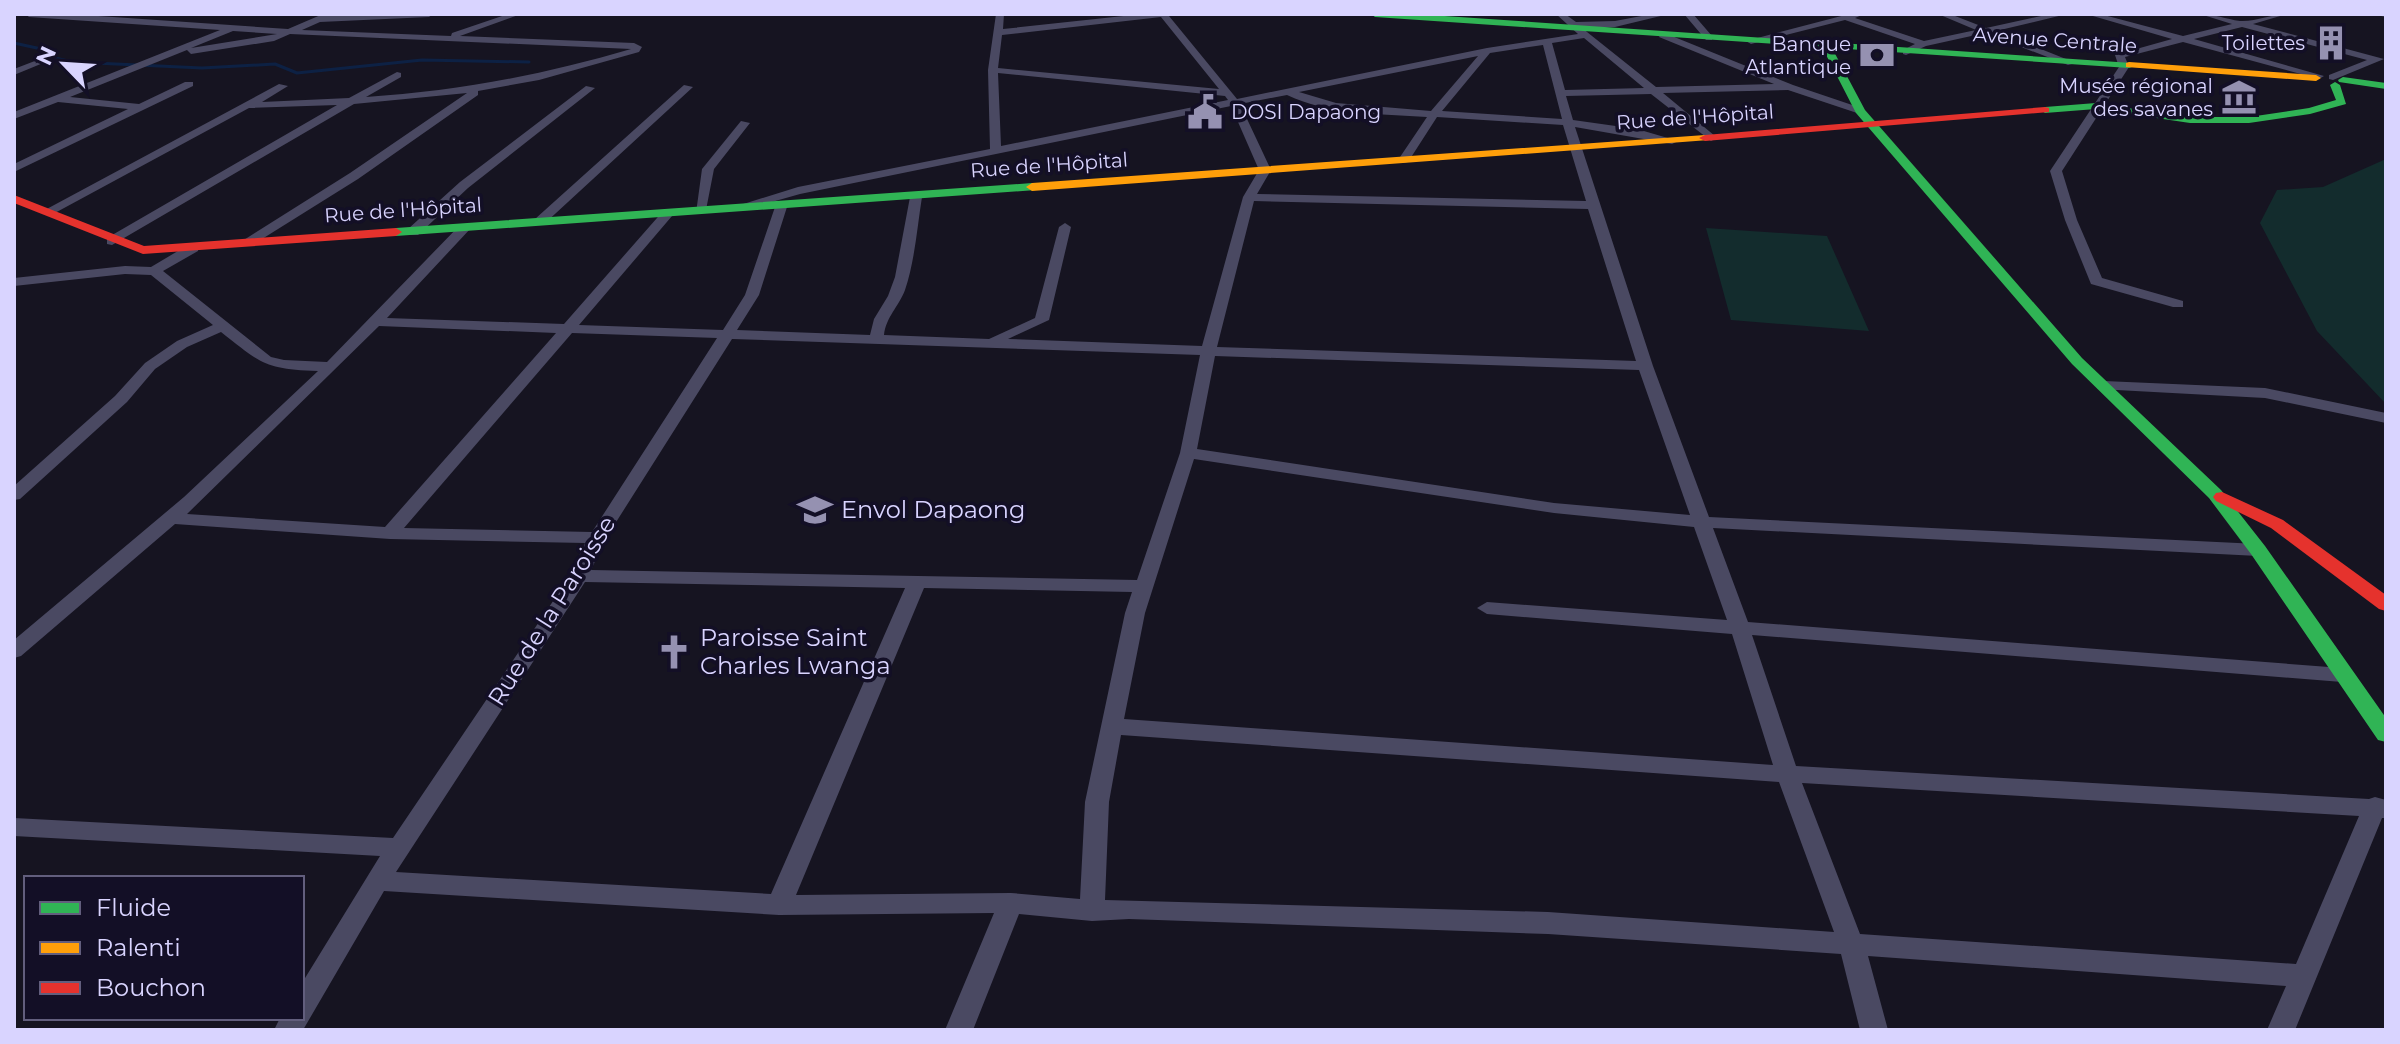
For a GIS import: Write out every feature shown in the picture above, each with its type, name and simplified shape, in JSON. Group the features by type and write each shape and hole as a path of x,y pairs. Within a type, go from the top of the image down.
{"street":[{"path":"29,14 315,33 638,48 582,67 480,90 345,103 249,105"},
{"path":"274,38 331,14"},
{"path":"320,19 429,14"},
{"path":"445,39 517,14"},
{"path":"996,150 993,70 1000,14"},
{"path":"1000,32 1165,14 1232,98 1265,170 1249,197 1209,349 1188,453 1135,613 1097,802 1092,911"},
{"name":"Avenue Centrale","path":"1375,14 1826,46 1915,48 2071,63 2386,86"},
{"path":"1426,18 1447,14"},
{"path":"1560,14 1711,138"},
{"path":"743,206 798,191 1232,98 1290,92 1547,41 1579,29 1665,14"},
{"path":"1688,14 1709,38"},
{"path":"1751,41 1841,16 1860,14"},
{"path":"1942,14 2071,63"},
{"path":"1841,16 1915,48 2063,14"},
{"path":"2090,14 2331,80 2382,58"},
{"path":"2204,14 2382,58"},
{"path":"2178,304 2104,285 2093,277 2056,171 2124,67 2118,57 2122,54 2283,14"},
{"path":"14,116 234,27"},
{"path":"166,54 315,33"},
{"path":"1662,35 1789,87 1860,111"},
{"path":"1547,41 1567,123 1645,366 1740,628 1787,774 1852,946 1874,1030"},
{"path":"1826,46 1860,111 2077,361 2215,494 2258,550 2342,675 2386,734"},
{"path":"1404,160 1433,115 1487,51"},
{"path":"14,72 43,61"},
{"path":"993,70 1232,98"},
{"path":"112,241 397,75"},
{"name":"Rue de l'Hôpital","path":"14,199 49,211 112,241 143,250 193,248 743,206 781,207 1575,149 2096,106 2192,122 2278,118 2311,113 2342,102 2331,80"},
{"path":"14,168 189,84"},
{"path":"49,211 283,86"},
{"path":"539,222 688,87"},
{"path":"1559,93 1789,87"},
{"path":"413,232 464,185 590,88"},
{"path":"246,243 354,176 480,90"},
{"path":"1290,92 1314,103 1433,115 1567,123 1631,130 1672,141"},
{"path":"55,99 143,108"},
{"path":"700,210 708,169 745,123"},
{"path":"877,339 876,325 897,292 912,235 916,197"},
{"path":"1249,197 1595,205"},
{"name":"Rue de la Paroisse","path":"304,1004 377,881 579,576 597,538 729,334 755,289 781,207"},
{"path":"390,533 668,213"},
{"path":"1042,320 1065,227"},
{"path":"14,651 85,594 171,518 378,322 465,228"},
{"path":"17,283 125,270 154,271 193,248"},
{"path":"125,270 143,250"},
{"path":"154,271 266,360 283,365 330,367"},
{"path":"987,342 1042,320"},
{"path":"1042,320 1071,345"},
{"path":"378,322 1645,366"},
{"path":"14,495 121,399 150,366 182,344 224,325"},
{"path":"2104,386 2265,393 2386,418"},
{"path":"1188,453 1554,508 1703,522 2258,550"},
{"path":"2215,494 2277,524 2386,605"},
{"path":"171,518 390,533 597,538"},
{"path":"579,576 1146,586"},
{"path":"779,905 917,583"},
{"path":"1487,608 2342,675"},
{"path":"1112,726 1787,774 2381,808 2281,1030"},
{"path":"14,827 399,848"},
{"path":"377,881 779,905 1011,903 1092,911 1129,909 1548,923 2305,976"},
{"path":"959,1030 1011,903"}],"green space":[{"path":"2386,159 2386,404 2317,331 2260,223 2277,190 2323,187"},
{"path":"1706,228 1827,236 1869,331 1731,320"}],"waterway":[{"path":"14,43 55,52 55,58 73,62 202,68 275,64 297,73 422,60 529,62"}],"traffic: fast":[{"path":"1375,14 2129,65"},
{"path":"1826,46 1860,111 2077,361 2215,494 2258,550 2386,734"},
{"path":"2343,80 2386,86"},
{"path":"2045,110 2096,106 2190,120 2249,120 2310,111 2342,102 2335,85"},
{"path":"396,232 1032,187"}],"traffic: slow":[{"path":"2129,65 2316,78"},
{"path":"1032,187 1705,138"}],"traffic: jam":[{"path":"1705,138 2045,110"},
{"path":"14,199 143,250 396,232"},
{"path":"2222,497 2277,524 2386,605"}],"place":[{"name":"Toilettes","path":"2331,43"},
{"name":"Banque Atlantique","path":"1877,55"},
{"name":"Musée régional des savanes","path":"2239,97"},
{"name":"DOSI Dapaong","path":"1205,112"},
{"name":"Envol Dapaong","path":"815,510"},
{"name":"Paroisse Saint Charles Lwanga","path":"674,652"}]}
